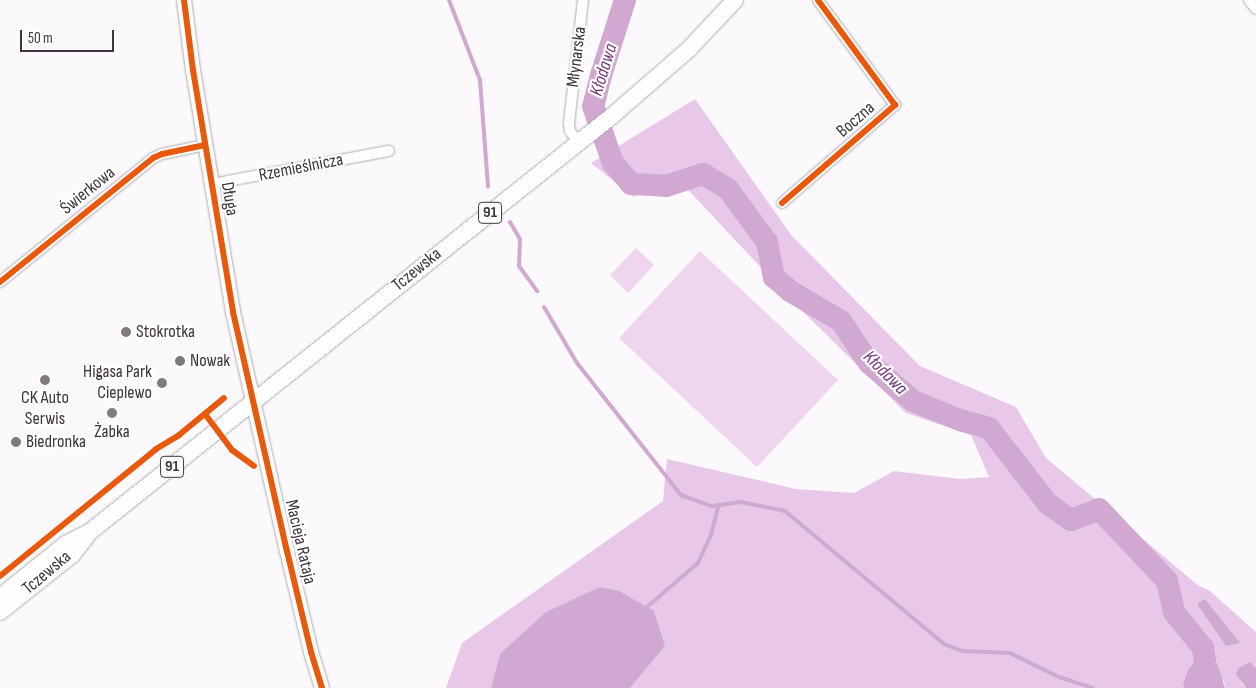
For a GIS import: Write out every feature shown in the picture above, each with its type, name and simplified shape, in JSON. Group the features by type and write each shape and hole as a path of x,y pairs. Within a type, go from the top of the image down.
{"main road":[{"name":"Tczewska","path":"0,597 66,544 91,531 612,116 689,50 735,0"},
{"name":"Tczewska","path":"0,612 72,555 91,531"}],"street":[{"name":"Długa","path":"184,0 205,146 233,312 252,401"},
{"name":"Młynarska","path":"583,0 569,123 570,131 583,138"},
{"name":"Boczna","path":"782,203 895,106 818,0"},
{"path":"1249,0 1256,10"},
{"name":"Świerkowa","path":"0,282 153,158 162,154 205,146"},
{"name":"Rzemieślnicza","path":"212,184 389,151"},
{"name":"Macieja Rataja","path":"252,401 311,652 322,688"}],"shaded area":[{"path":"695,99 792,236 920,366 1016,407 1046,458 1199,586 1210,591 1256,632 1256,668 1249,662 1241,683 1246,688 1225,688 1224,680 1183,685 1184,688 630,688 665,646 500,654 491,688 446,688 462,643 663,501 667,459 796,489 854,493 894,471 960,479 989,477 971,435 906,413 796,305 677,178 634,197 591,163"},
{"path":"636,248 654,265 628,293 610,275"},
{"path":"700,251 838,380 757,467 619,338"},
{"path":"600,587 619,591 654,611 665,646 630,688 491,688 500,654 546,612"},
{"path":"1205,599 1240,643 1226,646 1197,604"},
{"path":"1199,656 1218,665 1225,688 1184,688 1183,685 1188,670"},
{"path":"1250,662 1256,668 1256,688 1246,688 1236,674 1239,668"}],"waterway":[{"name":"Kłodawa","path":"449,0 480,80 488,187"},
{"name":"Kłodawa","path":"625,0 593,106 613,163 631,184 666,186 703,174 728,189 767,242 774,277 790,291 841,321 869,363 913,401 960,420 989,428 1048,504 1071,520 1099,509 1167,581 1174,612 1203,648 1209,688"},
{"name":"Kłodawa","path":"510,222 520,239 519,266 537,291"},
{"name":"Kłodawa","path":"544,307 577,363 681,495 712,506 741,502 785,511 944,644 962,651 1010,653 1059,677 1092,688"},
{"path":"647,607 698,563 711,535 718,506"}],"cycle path":[{"path":"184,0 193,70 233,312 287,551 311,652 322,688"},
{"path":"782,203 895,105 818,0"},
{"path":"0,282 153,158 162,154 205,145"},
{"path":"0,576 156,449 179,435 224,398"},
{"path":"205,414 232,450 254,466"}],"place":[{"name":"Stokrotka","path":"126,332"},
{"name":"Nowak","path":"180,361"},
{"name":"CK Auto Serwis","path":"45,380"},
{"name":"Higasa Park Cieplewo","path":"162,383"},
{"name":"Żabka","path":"112,413"},
{"name":"Biedronka","path":"16,442"}]}
